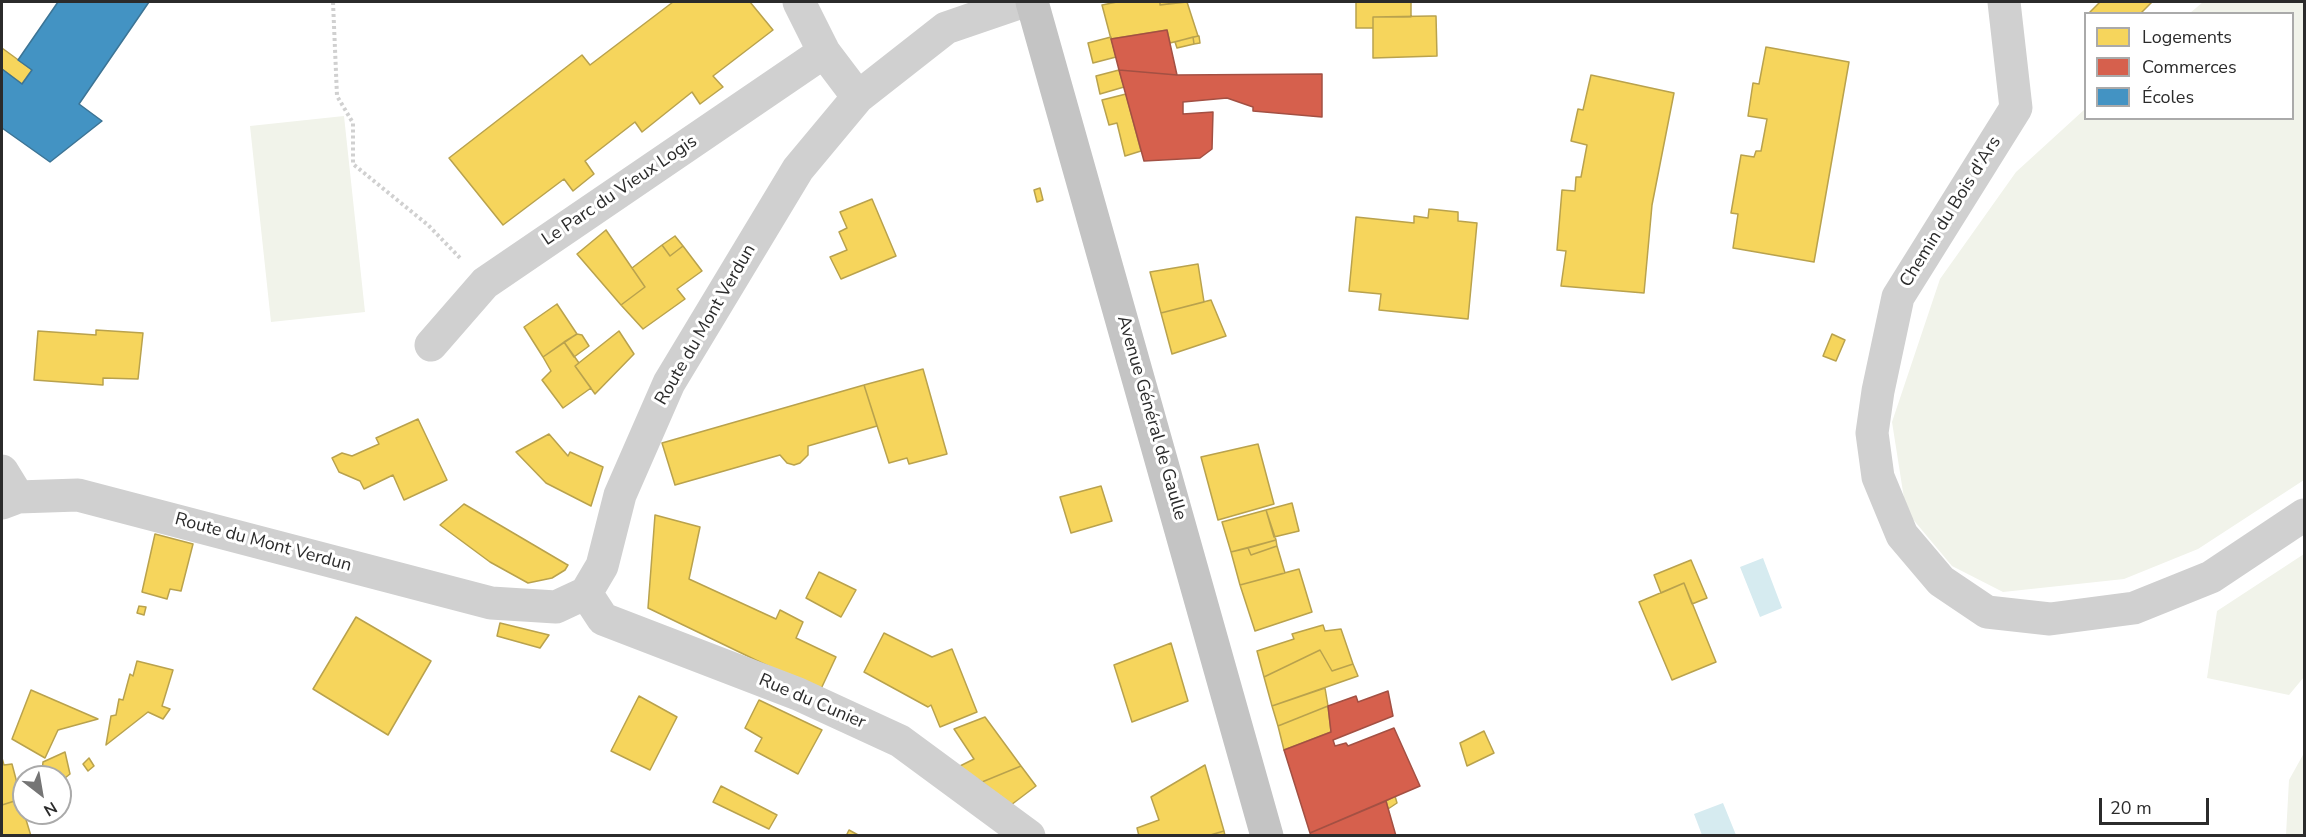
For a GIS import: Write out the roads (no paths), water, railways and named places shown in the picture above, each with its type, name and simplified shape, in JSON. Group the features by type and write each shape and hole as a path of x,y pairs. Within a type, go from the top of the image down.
{"main road":[{"name":"Avenue Général de Gaulle","path":"1032,2 1267,836"}],"street":[{"path":"799,2 824,52 858,98"},
{"name":"Route du Mont Verdun","path":"7,490 78,495 491,603 556,607 586,593 602,567 620,495 669,383 798,169 858,98 946,28 1022,2"},
{"name":"Chemin du Bois d'Ars","path":"2004,2 2016,108 1898,297 1878,391 1872,433 1878,477 1902,535 1941,581 1987,612 2050,619 2134,608 2211,577 2304,515"},
{"name":"Le Parc du Vieux Logis","path":"431,345 485,283 824,52"},
{"name":"Rue du Cunier","path":"586,593 603,619 798,694 900,741 1029,836"}]}
